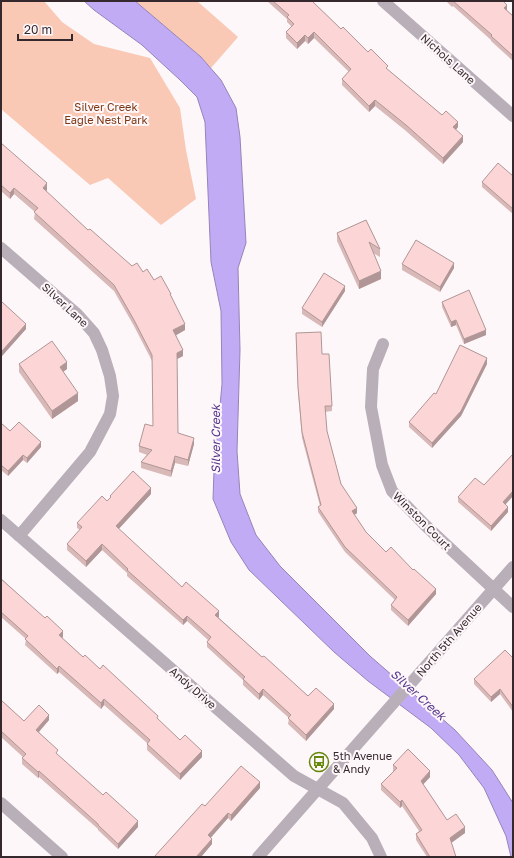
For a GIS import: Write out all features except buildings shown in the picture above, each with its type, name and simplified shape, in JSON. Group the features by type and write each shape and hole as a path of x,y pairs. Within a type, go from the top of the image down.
{"street":[{"name":"Nichols Lane","path":"383,1 513,116"},
{"name":"Silver Lane","path":"1,248 76,314 94,334 102,350 110,376 113,396 110,414 90,452 19,536"},
{"name":"Winston Court","path":"383,344 373,369 371,407 382,465 392,490 426,526 513,607"},
{"name":"Andy Drive","path":"1,520 294,776 343,803 372,838 381,857"},
{"name":"North 5th Avenue","path":"258,857 513,567"},
{"path":"1,803 62,857"}],"green space":[{"name":"Silver Creek Eagle Nest Park","path":"1,1 44,1 62,22 94,44 150,58 180,108 186,150 196,199 161,225 108,178 90,185 1,109"},
{"path":"135,1 197,1 238,37 211,68 201,57"}],"shaded area":[{"path":"84,1 135,1 201,57 221,80 236,108 240,137 246,243 238,268 240,350 237,451 240,494 256,535 280,566 370,656 455,730 492,770 513,803 513,857 511,857 506,836 484,788 459,755 431,728 368,681 334,652 249,570 231,542 213,499 214,470 222,384 221,311 211,262 205,122 197,97 180,80 142,45"}],"place":[{"name":"5th Avenue & Andy","path":"319,762"}],"water label":[{"name":"Silver Creek","path":"216,439"},
{"name":"Silver Creek","path":"418,695"}]}
